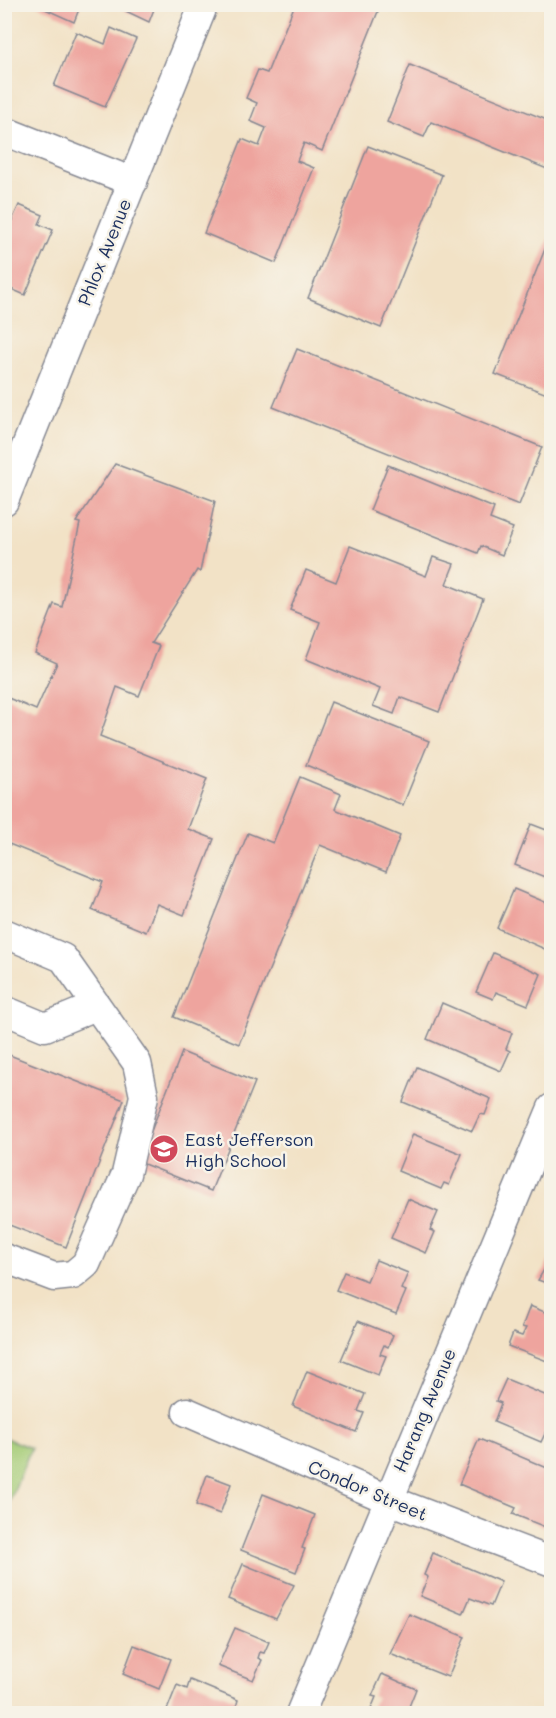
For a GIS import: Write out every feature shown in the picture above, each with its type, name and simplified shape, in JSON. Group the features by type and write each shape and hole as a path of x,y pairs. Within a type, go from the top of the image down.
{"street":[{"name":"Phlox Avenue","path":"4,501 204,4"},
{"path":"4,131 133,182"},
{"path":"4,933 63,958 137,1063 144,1096 126,1174 86,1264 73,1275 54,1277 4,1258"},
{"path":"4,1010 45,1028 96,1006"},
{"name":"Harang Avenue","path":"300,1713 387,1499 552,1108"},
{"name":"Condor Street","path":"187,1413 387,1499 552,1562"}],"green space":[{"path":"5,1438 31,1448 5,1513"}],"building":[{"path":"34,4 81,4 74,22"},
{"path":"111,4 156,4 149,22"},
{"path":"295,4 381,4 322,151 304,143 297,161 314,168 276,263 204,233 242,139 259,146 266,128 250,121 257,103 246,98 258,70 267,73"},
{"path":"111,28 136,39 105,107 54,86 76,32 105,44"},
{"path":"410,65 552,122 552,171 431,122 424,137 387,122"},
{"path":"368,146 442,175 381,328 308,298"},
{"path":"19,205 43,215 39,224 53,230 25,295 4,286 4,238"},
{"path":"552,234 552,396 495,374"},
{"path":"297,349 542,447 519,505 273,407"},
{"path":"115,464 215,501 200,572 197,570 151,643 159,646 139,696 117,687 100,736 207,779 188,829 214,839 184,915 157,904 146,932 92,910 103,882 4,842 4,700 6,697 36,710 57,663 35,653 54,604 62,607 80,523 76,522"},
{"path":"388,465 494,508 490,519 513,528 502,555 481,546 478,553 370,510"},
{"path":"350,546 426,576 433,557 454,564 446,584 483,599 439,712 400,697 394,714 373,706 380,689 306,659 320,622 290,610 306,570 336,582"},
{"path":"331,702 429,741 403,805 306,765"},
{"path":"300,777 341,794 335,809 400,836 386,872 320,845 239,1044 174,1017 248,833 273,843"},
{"path":"531,824 552,832 552,880 515,865"},
{"path":"514,889 552,905 552,939 547,950 497,928"},
{"path":"493,953 541,974 528,1005 496,992 493,999 476,992"},
{"path":"442,1003 512,1033 506,1049 510,1051 501,1071 427,1039"},
{"path":"182,1052 255,1082 211,1191 139,1162"},
{"path":"7,1054 124,1100 66,1247 4,1223"},
{"path":"417,1067 491,1099 485,1115 480,1114 472,1131 403,1102"},
{"path":"413,1134 462,1154 449,1185 444,1183 441,1189 398,1171"},
{"path":"408,1199 438,1212 430,1230 435,1232 426,1253 391,1238"},
{"path":"552,1256 552,1285 538,1280"},
{"path":"376,1260 408,1273 401,1289 406,1291 396,1314 336,1290 344,1272 367,1281"},
{"path":"530,1306 552,1315 552,1363 508,1346 513,1333 522,1336 526,1328 522,1327"},
{"path":"358,1321 393,1335 388,1347 384,1345 380,1354 386,1356 378,1375 341,1360"},
{"path":"307,1371 365,1394 358,1411 364,1413 356,1432 293,1406"},
{"path":"506,1379 552,1398 552,1419 541,1442 494,1422 501,1403 496,1401"},
{"path":"479,1439 552,1470 550,1529 513,1514 516,1508 459,1484"},
{"path":"207,1475 231,1484 220,1514 196,1505"},
{"path":"263,1494 315,1515 302,1548 305,1549 296,1572 241,1550"},
{"path":"433,1553 501,1582 491,1606 470,1598 463,1614 420,1596 428,1577 424,1575"},
{"path":"243,1564 294,1585 276,1619 228,1599"},
{"path":"409,1614 465,1637 448,1677 390,1654"},
{"path":"235,1628 269,1642 264,1653 260,1652 258,1658 262,1660 253,1680 218,1666"},
{"path":"134,1645 171,1659 159,1689 123,1674"},
{"path":"382,1674 416,1689 406,1714 369,1714 376,1697 372,1696"},
{"path":"190,1680 238,1700 235,1711 242,1714 175,1714 167,1710 177,1685 187,1689"}],"place":[{"name":"East Jefferson High School","path":"164,1149"}]}
